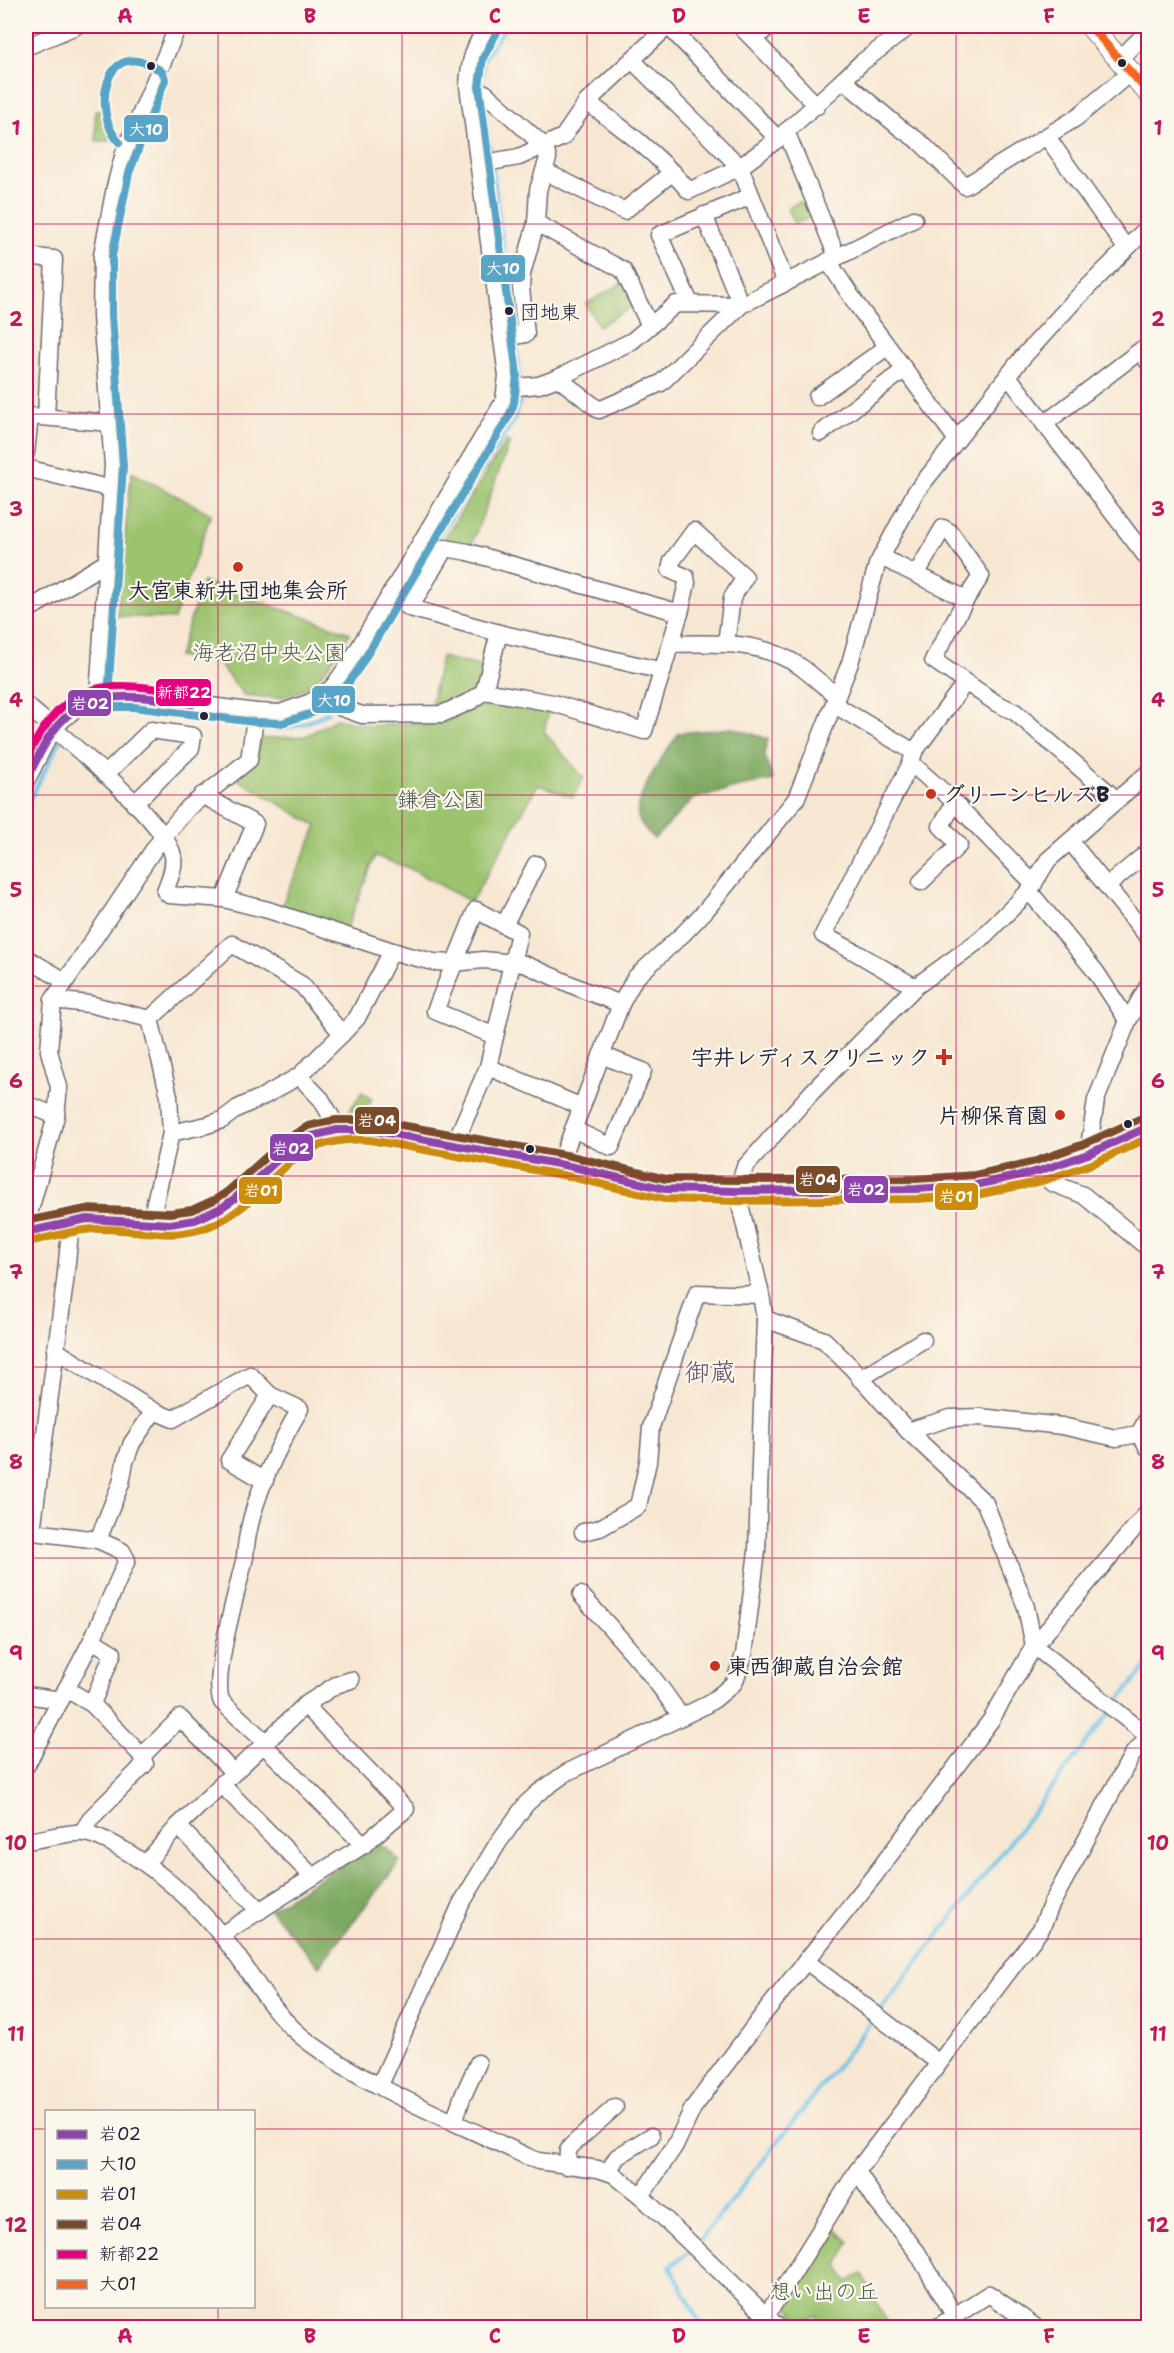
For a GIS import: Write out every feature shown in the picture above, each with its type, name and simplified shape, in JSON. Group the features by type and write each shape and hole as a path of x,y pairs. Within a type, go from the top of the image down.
{"main road":[{"path":"1090,26 1149,92"},
{"path":"26,1232 70,1222 108,1218 150,1224 182,1224 207,1216 238,1197 290,1149 303,1140 339,1130 371,1130 560,1164 665,1189 737,1191 951,1188 1039,1172 1088,1154 1149,1127"}],"street":[{"path":"26,47 76,26"},
{"path":"486,26 477,43 469,71 468,86 502,339 517,387"},
{"path":"479,164 519,157 563,136 587,102 668,26 782,135 833,259 887,347 957,440"},
{"path":"740,26 817,106"},
{"path":"754,40 769,26"},
{"path":"587,102 631,134 673,172 689,191 741,167 817,106 861,63 910,26"},
{"path":"98,697 112,489 110,423 100,296 105,239 124,153 175,27"},
{"path":"843,80 920,142 965,186 1076,118 1126,66 1149,31"},
{"path":"632,60 741,167 786,283"},
{"path":"485,93 544,146 548,158 538,190 536,223 522,274 521,288 526,334 502,339"},
{"path":"1047,137 1126,248"},
{"path":"544,171 624,212 673,172"},
{"path":"690,303 659,235 751,196"},
{"path":"704,215 741,305"},
{"path":"558,378 599,410 660,383 741,305 914,219"},
{"path":"536,223 622,270 650,326"},
{"path":"560,1164 621,1004 635,978 706,910 796,799 850,663 881,556 915,493 1008,376 1074,301 1149,227"},
{"path":"26,256 54,259 46,417"},
{"path":"26,780 54,729 74,710 98,697 134,696 280,713 298,708 323,694 338,681 500,411 517,387 539,385 558,378 632,341 676,304 741,305"},
{"path":"817,397 887,347"},
{"path":"1044,424 1141,350 1149,362"},
{"path":"821,433 904,370"},
{"path":"1008,376 1149,559"},
{"path":"26,453 30,416 110,423"},
{"path":"26,468 112,489"},
{"path":"916,573 943,528 950,532 981,576 933,660 996,703 1015,712 1118,800"},
{"path":"484,691 553,703 644,731 681,613 687,583 686,578 670,570 672,561 694,531 745,577 732,598 726,643"},
{"path":"410,608 445,548 468,552 681,613"},
{"path":"881,556 966,599"},
{"path":"26,611 107,562"},
{"path":"389,595 410,608 499,633 663,671"},
{"path":"323,694 342,708 362,715 442,714 471,701 484,691 499,633"},
{"path":"671,644 726,643 762,648 780,655 799,666 836,701 913,757 1032,888 1096,972 1128,1021"},
{"path":"915,987 823,935 913,757 965,683"},
{"path":"26,705 105,775 164,837 172,853 174,864 165,891 169,895 224,899 268,910 392,951 434,962 454,963 483,960 524,964 621,1004"},
{"path":"26,1225 33,1169 56,1116 59,1087 49,1052 53,1000 156,846 202,795 249,760 256,712"},
{"path":"105,775 151,730 193,736 191,748 134,804"},
{"path":"380,2085 461,1904 498,1843 526,1804 537,1793 566,1773 716,1699 735,1683 744,1655 758,1542 765,1319 737,1191 745,1167 753,1155 915,987 981,939 1032,888 1048,860 1148,776"},
{"path":"202,795 255,824 224,899"},
{"path":"921,882 959,844 941,826 954,803"},
{"path":"1070,841 1149,937"},
{"path":"1107,886 1149,852"},
{"path":"504,925 536,864"},
{"path":"454,1146 488,1067 519,933 476,910 435,1011 495,1036"},
{"path":"150,1019 232,944 302,985 342,1034"},
{"path":"171,1133 222,1120 238,1108 299,1076 357,1018 392,951"},
{"path":"26,958 65,981"},
{"path":"1088,1154 1096,1100 1128,1021 1149,986"},
{"path":"53,1000 89,1004 150,1019"},
{"path":"150,1019 169,1096 171,1133 150,1224"},
{"path":"573,1129 611,1147 643,1071 601,1055"},
{"path":"488,1067 582,1107"},
{"path":"299,1076 321,1099 339,1130"},
{"path":"26,1104 56,1116"},
{"path":"1039,1172 1052,1183 1083,1195 1149,1248"},
{"path":"26,1766 92,1640 127,1560 122,1551 98,1540 29,1531 65,1282 70,1222"},
{"path":"583,1532 600,1528 638,1506 648,1462 651,1427 697,1293 761,1295"},
{"path":"765,1319 824,1340 908,1431 985,1503 1026,1607 1034,1646 1149,1737 1132,1755 1051,1905 1041,1929 857,2171 767,2315"},
{"path":"860,1379 923,1340"},
{"path":"55,1350 154,1411 173,1419 250,1375 270,1395 300,1409 280,1443 258,1498 246,1539 245,1557 219,1674 219,1696 222,1702 261,1738 263,1744 364,1845"},
{"path":"265,1481 229,1460 270,1395"},
{"path":"98,1540 121,1483 132,1443 154,1411"},
{"path":"908,1431 950,1418 980,1418 1062,1426 1116,1438 1144,1441 1149,1417"},
{"path":"641,2196 676,2144 693,2108 874,1876 991,1720 1034,1646 1149,1512"},
{"path":"581,1594 639,1658 660,1684 681,1717"},
{"path":"92,1640 113,1653 92,1704"},
{"path":"146,1863 178,1826 305,1706 336,1685 351,1680"},
{"path":"26,1695 64,1694 92,1704 142,1756 145,1764 92,1817 82,1832"},
{"path":"221,1935 364,1845 406,1809 305,1706"},
{"path":"142,1756 180,1718 227,1778 313,1877"},
{"path":"178,1826 260,1911"},
{"path":"26,1841 82,1832 108,1841 146,1863 172,1884 221,1935 267,2002 295,2031 337,2062 426,2110 538,2162 614,2174 641,2196 778,2328"},
{"path":"806,1961 939,2063"},
{"path":"454,2122 478,2063"},
{"path":"567,2166 568,2151 571,2146 615,2107"},
{"path":"608,2172 616,2157 651,2136"},
{"path":"857,2171 877,2202 917,2252 954,2315"},
{"path":"936,2328 989,2294 1037,2328"}],"green space":[{"path":"95,111 105,111 111,141 96,141"},
{"path":"799,202 812,208 816,215 795,224 788,208"},
{"path":"622,283 635,305 599,326 586,304"},
{"path":"506,441 510,442 471,546 444,539"},
{"path":"131,472 211,514 174,619 117,616"},
{"name":"海老沼中央公園","path":"203,582 350,633 322,673 304,689 277,698 244,695 217,662 178,657"},
{"path":"441,657 484,667 481,688 447,705 431,705"},
{"name":"鎌倉公園","path":"493,699 548,713 544,732 584,778 573,797 538,785 471,902 409,868 375,856 346,930 281,907 317,826 237,779 255,761 260,739 306,736 336,719 369,726 452,720"},
{"path":"733,728 768,739 764,754 773,780 693,799 654,839 640,822 638,808 652,773 674,740 679,733"},
{"path":"362,1092 372,1100 360,1118 351,1116 350,1110"},
{"path":"378,1841 400,1861 319,1966 270,1910"},
{"name":"想い出の丘","path":"832,2226 850,2241 838,2265 848,2282 862,2274 890,2327 823,2327 816,2315 800,2324 785,2302"}],"waterway":[{"path":"482,90 483,61 506,26"},
{"path":"483,98 491,158"},
{"path":"492,166 515,331"},
{"path":"516,341 520,382"},
{"path":"406,591 430,549 513,422 521,398 520,392"},
{"path":"259,729 295,726 328,712"},
{"path":"26,807 60,741"},
{"path":"1115,1705 1148,1664"},
{"path":"879,2012 1111,1711"},
{"path":"698,2243 875,2018"},
{"path":"691,2251 670,2266 703,2328"}],"transit line":[{"name":"大01","path":"1090,26 1148,92"},
{"name":"大10","path":"98,707 133,707 255,722 282,723 315,712 338,697 359,668 509,416 514,403 517,375 479,86 483,58 497,32"},
{"name":"大10","path":"108,698 123,466 112,316 112,256 129,173 165,80 160,70 137,61 123,62 113,70 107,83 106,114 119,142"},
{"name":"新都22","path":"26,759 42,731 58,711 75,697 94,689 115,686 138,687 194,694"},
{"name":"岩02","path":"26,781 53,731 71,712 87,704 120,697 139,697 192,704"},
{"name":"岩04","path":"26,1221 86,1209 170,1213 192,1210 228,1191 286,1139 308,1126 336,1120 373,1120 571,1156 666,1179 737,1180 916,1179 975,1175 1036,1161 1084,1144 1144,1117"},
{"name":"岩02","path":"26,1232 87,1219 170,1224 195,1220 234,1199 291,1148 312,1136 337,1130 371,1130 569,1166 665,1189 737,1191 916,1189 976,1185 1039,1171 1088,1154 1148,1127"},
{"name":"岩01","path":"28,1242 70,1232 96,1229 168,1234 196,1231 232,1214 251,1200 297,1157 316,1147 340,1141 370,1140 567,1176 664,1199 737,1201 916,1199 977,1195 1042,1181 1092,1164 1148,1138"}],"place":[{"name":"団地東","path":"509,311"},
{"name":"大宮東新井団地集会所","path":"238,567"},
{"name":"グリーンヒルズB","path":"931,794"},
{"name":"宇井レディスクリニック","path":"944,1057"},
{"name":"片柳保育園","path":"1060,1115"},
{"name":"東西御蔵自治会館","path":"715,1666"}],"district":[{"name":"御蔵","path":"710,1372"}]}
